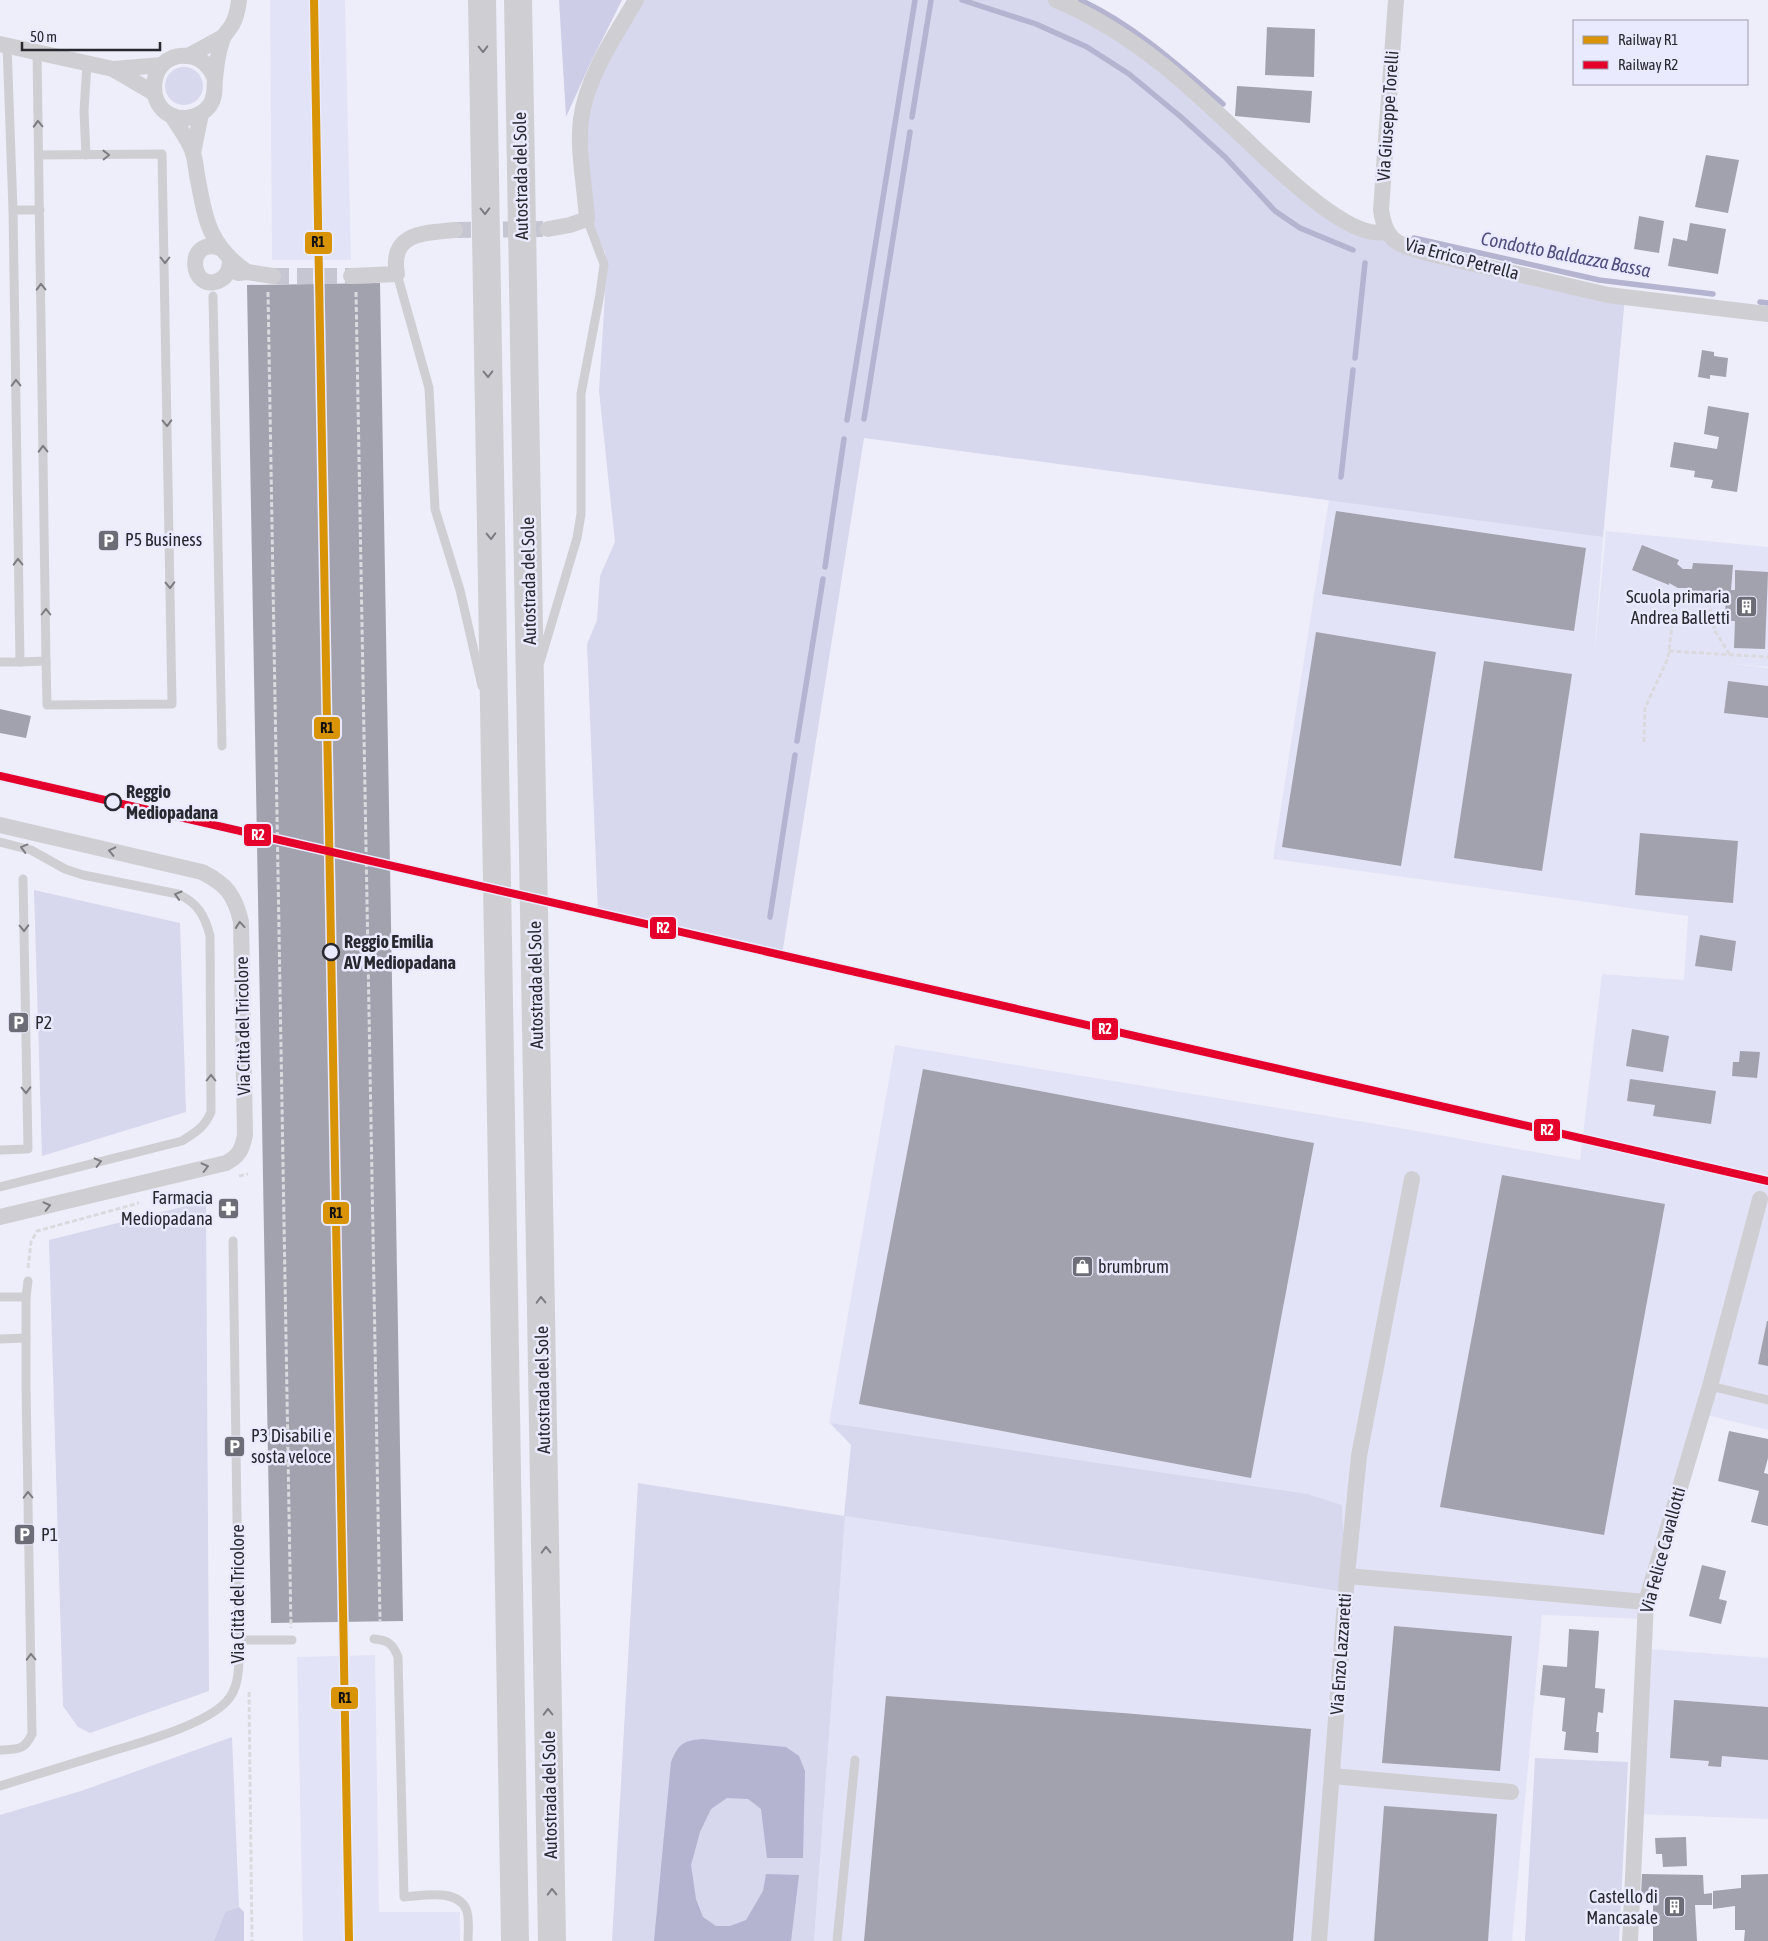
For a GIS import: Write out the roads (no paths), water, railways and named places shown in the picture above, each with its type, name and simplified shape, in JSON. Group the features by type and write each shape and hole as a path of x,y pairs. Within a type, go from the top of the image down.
{"highway":[{"name":"Autostrada del Sole","path":"482,0 515,1941"},
{"name":"Autostrada del Sole","path":"518,0 552,1941"}],"street":[{"path":"188,56 223,37 233,24 239,0"},
{"path":"548,229 570,225 587,219 580,140 584,104 595,74 636,0"},
{"name":"Via Errico Petrella","path":"1056,0 1089,15 1109,27 1163,65 1195,92 1284,177 1320,205 1360,228 1373,233 1386,231 1394,240 1403,245 1427,253 1586,290 1625,297 1768,314"},
{"name":"Via Giuseppe Torelli","path":"1386,231 1381,210 1396,0"},
{"path":"172,116 192,117 201,114 209,107 216,89 215,80 223,37"},
{"path":"3,44 113,70 154,93"},
{"path":"113,70 162,65 178,56 188,56 197,58 205,64 215,80"},
{"path":"162,65 154,83 154,93 164,110 172,116 193,153 205,221 219,274"},
{"path":"193,153 201,114"},
{"path":"200,251 205,221"},
{"path":"353,280 397,274 396,256 406,240 418,234 455,230"},
{"path":"219,274 209,246 200,251 196,255 194,265 198,275 219,274 247,272 270,280"},
{"name":"Via Città del Tricolore","path":"0,825 202,872 218,880 230,892 237,904 241,922 245,1135 242,1149 236,1158 226,1162 0,1217"},
{"path":"1347,1576 1359,1456 1412,1179"},
{"name":"Via Felice Cavallotti","path":"1630,1941 1646,1602 1710,1386 1760,1199"},
{"name":"Via Enzo Lazzaretti","path":"1319,1941 1347,1576 1646,1602"},
{"path":"1332,1776 1511,1792"}],"lane":[{"path":"3,44 13,210 20,662"},
{"path":"37,52 47,706 172,704 162,154 39,155"},
{"path":"86,155 84,111 87,64"},
{"path":"13,210 40,210"},
{"path":"531,695 577,538 581,514 581,394 604,264 587,219"},
{"path":"219,274 222,746"},
{"path":"397,274 429,388 435,509 460,590 494,740"},
{"path":"0,662 46,660"},
{"path":"0,842 31,850 83,875 178,894 189,899 199,909 206,922 210,936 211,1112 206,1123 182,1141 0,1187"},
{"path":"0,1150 28,1149 23,879"},
{"name":"Via Città del Tricolore","path":"0,1786 143,1742 183,1727 217,1710 227,1701 235,1687 239,1671 239,1640 233,1241"},
{"path":"0,1750 20,1749 28,1744 32,1734 26,1338 28,1281"},
{"path":"0,1297 26,1297"},
{"path":"0,1339 26,1338"},
{"path":"1710,1386 1768,1400"},
{"path":"374,1639 386,1640 394,1646 398,1657 404,1897 454,1897 467,1910 468,1941"},
{"path":"239,1640 292,1640"},
{"path":"837,1941 855,1760"}],"waterway":[{"path":"847,420 915,0"},
{"path":"912,117 931,0"},
{"path":"962,0 1036,24 1087,47 1129,74 1181,117 1225,157 1275,211 1300,228 1353,250"},
{"name":"Condotto Baldazza Bassa","path":"1080,0 1119,21 1155,47 1223,104"},
{"path":"864,419 910,132"},
{"name":"Condotto Baldazza Bassa","path":"1414,238 1599,280 1713,294"},
{"path":"1355,358 1365,263"},
{"name":"Condotto Baldazza Bassa","path":"1760,302 1768,303"},
{"path":"1341,477 1353,370"},
{"path":"825,567 844,439"},
{"path":"797,741 823,579"},
{"path":"770,917 795,755"}],"tunnel":[{"path":"455,230 548,229"},
{"path":"273,276 351,276"}],"rail line":[{"name":"R1","path":"314,0 349,1941"},
{"name":"R2","path":"0,776 1768,1181"}],"place":[{"name":"P5 Business","path":"109,540"},
{"name":"Scuola primaria Andrea Balletti","path":"1746,607"},
{"name":"Reggio Mediopadana","path":"113,802"},
{"name":"Reggio Emilia AV Mediopadana","path":"331,952"},
{"name":"P2","path":"19,1023"},
{"name":"Farmacia Mediopadana","path":"229,1208"},
{"name":"brumbrum","path":"1082,1267"},
{"name":"P3 Disabili e sosta veloce","path":"235,1446"},
{"name":"P1","path":"25,1535"},
{"name":"Castello di Mancasale","path":"1674,1907"}]}
